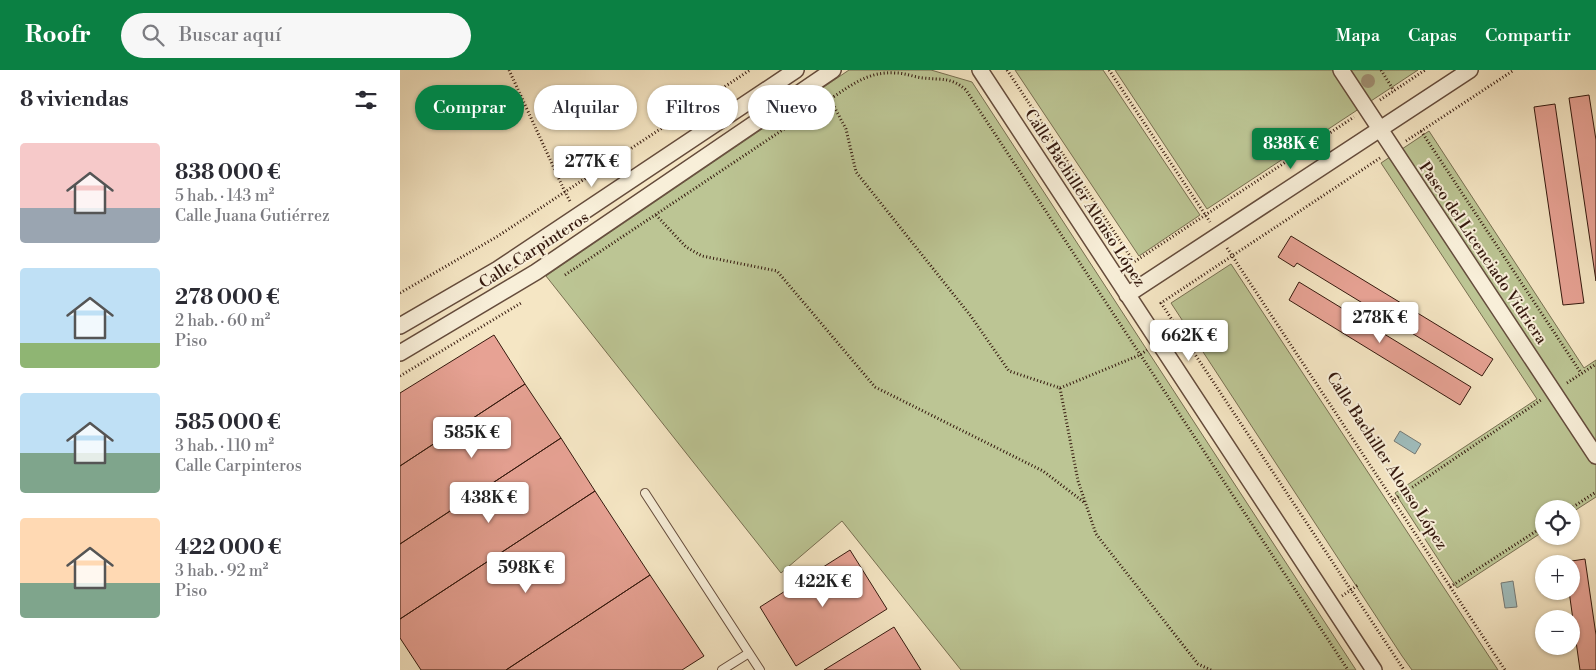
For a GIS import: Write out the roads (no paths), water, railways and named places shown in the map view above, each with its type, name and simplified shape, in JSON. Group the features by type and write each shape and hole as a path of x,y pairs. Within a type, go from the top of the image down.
{"street":[{"name":"Calle Carpinteros","path":"400,326 498,269 796,70"},
{"name":"Calle Carpinteros","path":"400,352 536,272 833,70"},
{"name":"Calle Bachiller Alonso López","path":"980,70 1374,670"},
{"name":"Paseo del Licenciado Vidriera","path":"1340,70 1596,456"},
{"path":"1127,295 1470,70"}],"lane":[{"path":"645,492 760,670"},
{"path":"722,670 749,652"}],"water":[{"path":"1400,431 1421,444 1415,454 1394,441"},
{"path":"1513,581 1517,607 1505,608 1501,583"}]}
